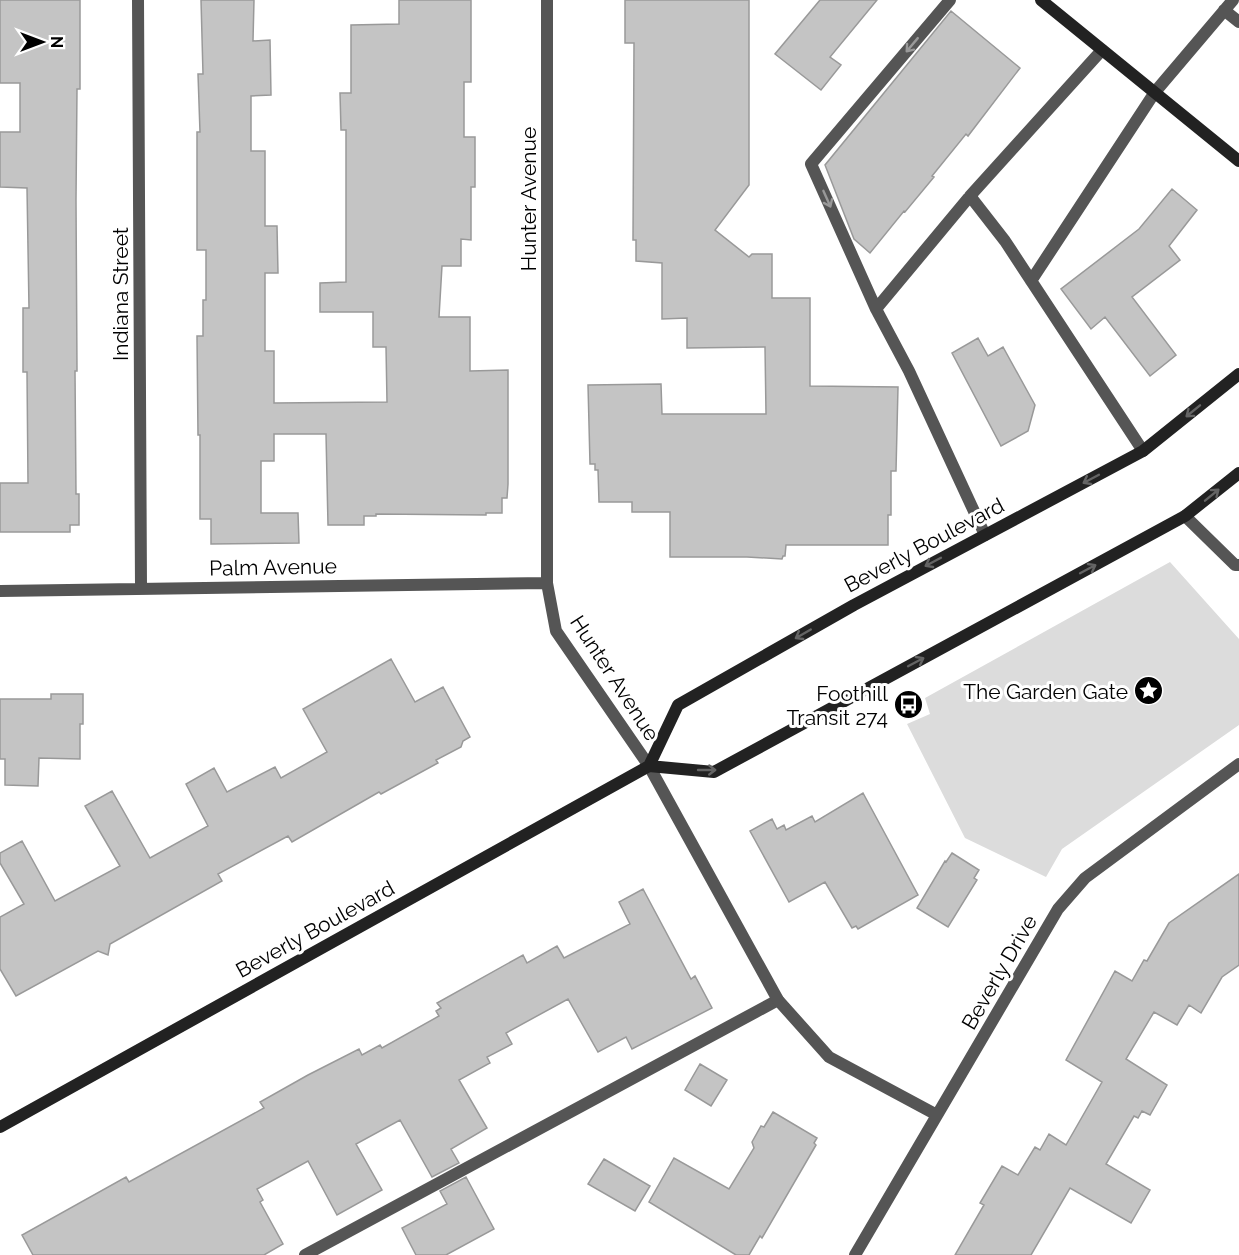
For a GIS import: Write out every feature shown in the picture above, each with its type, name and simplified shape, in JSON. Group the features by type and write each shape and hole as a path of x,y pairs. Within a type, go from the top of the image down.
{"main road":[{"path":"1041,0 1239,160"},
{"name":"Beverly Boulevard","path":"0,1127 649,766 678,705 854,605 1143,451 1239,374"},
{"path":"649,766 714,772 1185,516 1239,473"}],"street":[{"name":"Indiana Street","path":"138,0 141,588"},
{"name":"Hunter Avenue","path":"547,0 547,583 556,631 649,766 778,1000 829,1057 938,1115"},
{"path":"950,0 811,164 876,309 909,370 985,535"},
{"path":"1030,281 1155,92 1233,0"},
{"path":"1224,10 1239,22"},
{"path":"876,309 970,196 1102,50"},
{"path":"970,196 1005,241 1143,451"},
{"path":"1185,516 1235,565 1239,565"},
{"name":"Palm Avenue","path":"0,591 547,583"},
{"name":"Beverly Drive","path":"855,1255 1058,909 1085,878 1239,764"},
{"path":"305,1255 778,1000"}],"shaded area":[{"path":"1170,562 1239,639 1239,725 1062,849 1046,877 965,838 907,724 930,714 925,698"}],"building":[{"path":"0,0 80,0 76,200 77,371 75,371 76,494 79,494 79,525 70,525 70,532 0,532 0,483 28,483 27,372 23,372 23,308 29,308 27,188 0,187 0,132 20,132 20,83 0,83"},
{"path":"201,0 254,0 253,41 270,40 271,95 251,96 251,151 265,151 265,226 277,226 278,273 265,273 265,351 274,351 274,403 387,402 386,347 373,347 373,312 320,312 320,283 346,282 346,130 341,130 340,93 351,93 351,25 399,24 399,0 471,0 471,82 464,82 464,137 475,137 475,187 471,187 471,240 461,239 461,266 442,266 439,317 470,317 470,371 508,370 508,484 507,498 502,498 502,513 486,513 486,515 376,514 376,516 364,516 364,525 328,525 326,434 274,434 274,461 261,461 261,513 298,513 299,543 211,544 211,519 200,519 200,435 198,435 197,336 203,336 203,300 206,300 206,250 197,250 197,132 200,132 198,74 203,74"},
{"path":"625,0 749,0 749,185 715,230 749,257 752,254 772,254 772,298 810,298 810,386 898,387 896,471 891,471 888,545 786,545 785,556 782,559 670,557 670,512 632,512 632,502 599,502 598,470 595,470 595,464 590,464 588,385 661,384 662,414 766,414 765,347 687,348 687,318 662,319 662,263 636,261 636,240 633,240 634,43 625,43"},
{"path":"820,0 877,0 830,57 841,65 821,90 775,54"},
{"path":"951,11 1020,68 968,136 966,134 932,176 934,177 870,253 854,239 825,165"},
{"path":"1172,189 1197,210 1169,246 1180,260 1132,297 1176,355 1150,376 1105,317 1091,329 1061,289 1139,229"},
{"path":"978,338 988,356 1003,347 1035,405 1028,431 1001,446 952,353"},
{"path":"391,659 415,702 443,687 470,737 463,741 461,747 436,760 438,763 381,794 379,792 292,842 288,836 218,874 222,881 110,944 108,955 98,951 16,996 0,969 0,917 24,904 0,863 0,853 22,841 55,901 120,866 85,806 112,791 150,858 208,826 186,784 214,768 227,792 275,767 281,778 327,752 303,709"},
{"path":"51,694 83,694 80,759 39,758 38,786 5,785 5,759 0,759 0,699 51,699"},
{"path":"863,793 918,895 858,929 856,926 852,928 825,882 789,902 750,831 772,819 777,829 784,825 786,830 812,816 815,822"},
{"path":"952,853 979,870 974,878 977,880 948,927 917,908"},
{"path":"1239,874 1239,965 1222,977 1201,1013 1189,1005 1177,1025 1154,1012 1126,1059 1167,1085 1150,1115 1142,1111 1138,1118 1134,1116 1106,1164 1150,1190 1131,1223 1070,1188 1031,1255 955,1255 984,1205 980,1203 1002,1166 1018,1175 1035,1147 1040,1150 1049,1134 1066,1145 1102,1082 1066,1060 1115,971 1132,981 1144,960 1147,961 1169,923"},
{"path":"643,889 691,979 695,976 712,1008 632,1049 626,1037 598,1052 568,999 506,1033 512,1044 487,1057 490,1063 459,1080 487,1128 451,1149 459,1163 432,1177 400,1120 356,1144 382,1190 337,1215 308,1161 257,1189 263,1200 260,1202 283,1244 264,1255 33,1255 22,1235 126,1177 129,1182 264,1108 260,1102 308,1075 359,1049 362,1055 380,1045 382,1048 439,1016 436,1011 441,1008 437,1003 523,955 527,963 557,946 564,958 630,924 619,902"},
{"path":"700,1064 727,1080 711,1106 685,1090"},
{"path":"773,1112 817,1138 814,1143 816,1145 762,1238 760,1236 749,1255 736,1255 649,1202 674,1158 729,1189 754,1148 752,1142 761,1126 764,1127"},
{"path":"604,1159 650,1186 635,1211 588,1184"},
{"path":"466,1177 494,1229 446,1255 416,1255 402,1228 447,1204 440,1191"}],"place":[{"name":"The Garden Gate","path":"1149,691"},
{"name":"Foothill Transit 274","path":"909,705"}]}
